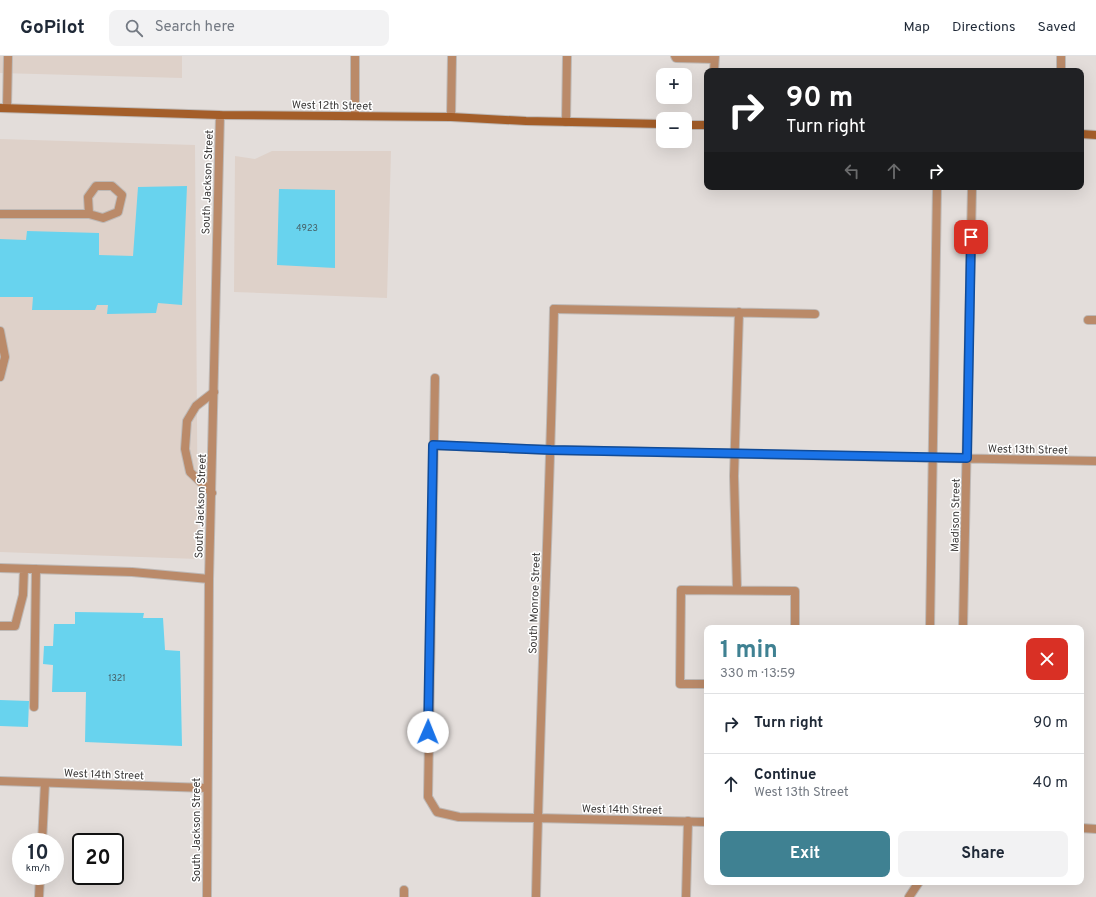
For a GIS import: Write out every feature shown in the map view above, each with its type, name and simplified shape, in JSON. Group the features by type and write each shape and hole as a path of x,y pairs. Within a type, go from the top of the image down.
{"main road":[{"name":"West 12th Street","path":"3,108 220,115 451,117 656,124"},
{"path":"692,125 704,125"},
{"path":"1084,134 1096,134"}],"street":[{"path":"3,108 8,56"},
{"path":"355,56 355,116"},
{"path":"451,117 452,56"},
{"path":"566,122 567,56"},
{"path":"674,56 676,58 714,58"},
{"path":"1061,56 1061,68"},
{"name":"South Jackson Street","path":"207,897 209,579 220,115"},
{"path":"0,214 89,214 103,218 118,212 122,194 112,186 96,186 88,197 89,214"},
{"path":"930,625 937,190"},
{"name":"Madison Street","path":"964,625 972,190"},
{"name":"South Monroe Street","path":"536,897 536,818 551,450 554,309 738,312"},
{"path":"737,589 735,453 738,312 815,314"},
{"path":"0,331 5,357 0,377"},
{"name":"West 14th Street","path":"435,378 428,796 437,812 459,817 704,822"},
{"path":"212,494 190,472 185,449 187,421 196,406 214,392"},
{"name":"West 13th Street","path":"433,445 551,450 1096,461"},
{"path":"0,568 132,572 209,579"},
{"path":"0,626 15,626 23,595 24,568"},
{"path":"34,707 36,569"},
{"path":"704,684 680,684 681,590 737,589 795,591 795,625"},
{"name":"West 14th Street","path":"0,781 207,788"},
{"path":"42,833 45,783"},
{"path":"686,897 688,821"},
{"path":"1084,828 1096,829"},
{"path":"39,897 40,885"},
{"path":"909,897 917,885"}],"shaded area":[{"path":"0,56 182,56 182,78 0,73"},
{"path":"0,139 195,145 198,559 0,552"},
{"path":"272,151 391,151 387,298 234,292 235,156 255,159"}],"building":[{"path":"187,186 182,305 158,303 156,313 107,314 108,305 97,305 95,310 32,310 33,297 0,297 0,239 26,240 27,231 99,233 99,255 133,256 138,187"},
{"path":"279,189 335,190 335,268 277,265"},
{"path":"75,612 144,613 143,618 163,618 165,650 180,651 182,746 85,742 86,692 52,692 53,665 43,664 44,646 53,646 54,624 75,624"},
{"path":"0,700 29,701 28,727 0,726"}],"route":[{"path":"428,732 433,445 522,447 551,450 967,458 971,237"}]}
